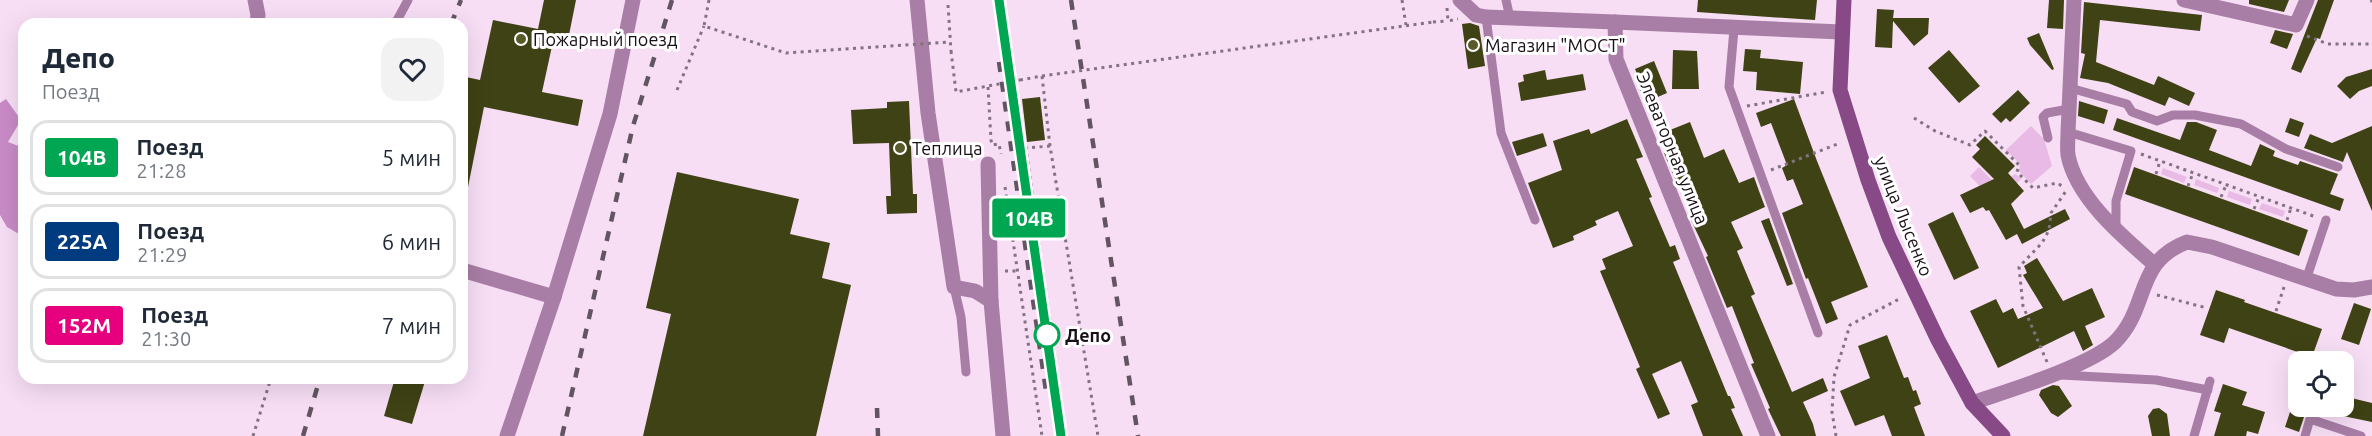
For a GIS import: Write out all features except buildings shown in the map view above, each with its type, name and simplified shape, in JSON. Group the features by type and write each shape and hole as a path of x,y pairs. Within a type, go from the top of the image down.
{"main road":[{"name":"улица Лысенко","path":"1844,0 1840,90 1853,138 1889,237 1913,292 1972,403 2003,436"}],"street":[{"path":"255,0 258,18"},
{"path":"507,436 554,297 610,114 633,0"},
{"path":"917,0 928,113 954,287 975,291 990,301"},
{"path":"1460,0 1476,15 1486,17 1841,32"},
{"path":"2074,0 2068,154 2078,181 2116,231 2154,264"},
{"path":"2184,0 2296,25 2307,0"},
{"name":"Элеваторная улица","path":"1616,22 1616,59 1768,436"},
{"path":"994,160 990,301 1003,436"},
{"path":"1972,403 2052,374 2095,355 2113,344 2134,317 2154,264 2162,254 2187,242 2212,247 2336,289 2354,290 2372,287"},
{"path":"468,272 554,297"}],"lane":[{"path":"398,18 408,0"},
{"path":"1506,0 1510,18"},
{"path":"1486,17 1501,133 1534,220"},
{"path":"1734,29 1729,87 1818,333"},
{"path":"2070,88 2127,104 2132,112 2157,121 2173,115 2195,115 2241,124 2286,149 2338,167"},
{"path":"2048,138 2043,117 2047,113 2069,109"},
{"path":"2068,132 2131,151 2116,201 2116,231"},
{"path":"2306,280 2326,220"},
{"path":"954,287 961,317 966,372"},
{"path":"2052,374 2156,380 2209,386 2194,436"},
{"path":"2305,436 2310,419 2361,436"}],"path":[{"path":"677,90 704,26 709,0"},
{"path":"1402,0 1406,25"},
{"path":"948,5 949,42 956,92 1042,76 1448,21"},
{"path":"2296,25 2298,33 2328,44 2372,44"},
{"path":"704,26 786,53 949,42"},
{"path":"1042,76 1050,146 1098,436"},
{"path":"988,87 991,140 992,145 999,144 994,160"},
{"path":"1736,107 1840,90"},
{"path":"1914,118 1935,131 1970,145 1985,130 2019,165 2017,172 2033,188 2057,183 2068,189 2051,213 2049,230 2042,243 2019,267 2023,306 2052,374"},
{"path":"1761,174 1853,138"},
{"path":"1050,146 1026,148 1066,436"},
{"path":"2131,151 2326,220"},
{"path":"2156,174 2160,161"},
{"path":"2188,186 2193,173"},
{"path":"1004,178 1042,436"},
{"path":"2221,197 2226,185"},
{"path":"2254,209 2259,196"},
{"path":"2287,220 2291,208"},
{"path":"2276,311 2289,274"},
{"path":"2142,291 2207,308"},
{"path":"1836,436 1832,412 1834,377 1850,325 1913,292"},
{"path":"253,436 269,384"}],"shaded area":[{"path":"6,99 18,116 18,125 8,142 18,146 18,233 7,227 0,215 0,103"},
{"path":"2031,126 2044,139 2052,166 2031,184 2019,171 2020,164 2006,150"},
{"path":"1979,167 1996,184 2016,174 2021,179 2005,195 1989,196 1970,176"},
{"path":"2163,168 2187,177 2184,183 2161,174"},
{"path":"2196,179 2219,188 2217,193 2194,185"},
{"path":"2229,191 2252,199 2250,205 2227,197"},
{"path":"2262,203 2285,211 2283,217 2259,209"}],"railway":[{"path":"454,18 461,0"},
{"path":"562,436 633,126 672,0"},
{"path":"999,0 1061,436"},
{"path":"1071,0 1138,436"},
{"path":"999,62 1047,398"},
{"path":"303,436 318,384"},
{"path":"877,408 878,436"}],"train":[{"name":"104В","path":"999,0 1061,436"}],"place":[{"name":"Пожарный поезд","path":"521,39"},
{"name":"Магазин \"МОСТ\"","path":"1473,45"},
{"name":"Теплица","path":"900,148"},
{"name":"Депо","path":"1047,335"}]}
